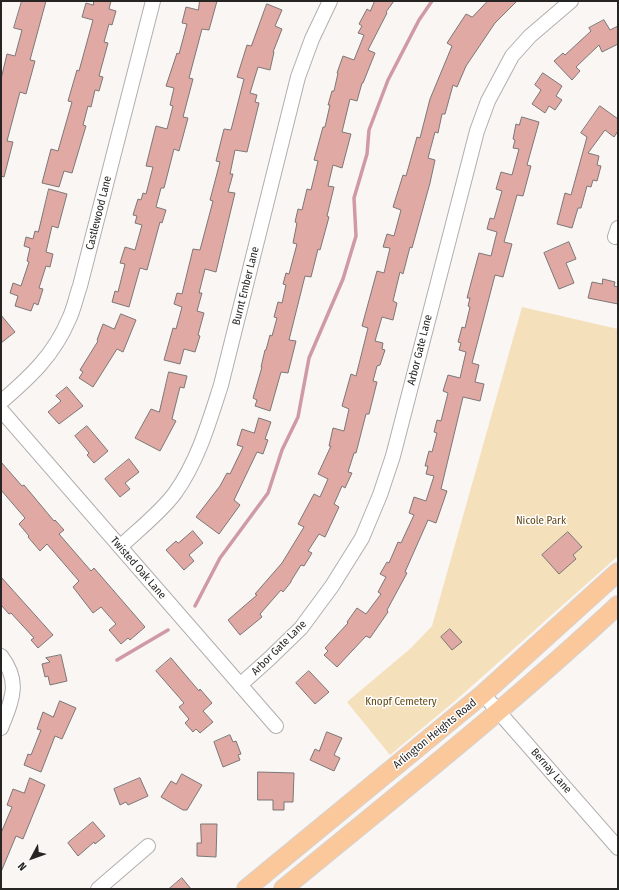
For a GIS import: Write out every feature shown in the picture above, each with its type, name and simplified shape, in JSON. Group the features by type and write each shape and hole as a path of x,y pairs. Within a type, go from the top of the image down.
{"main road":[{"name":"Arlington Heights Road","path":"246,889 483,694 618,572"},
{"name":"Arlington Heights Road","path":"283,889 499,711 618,605"}],"street":[{"name":"Castlewood Lane","path":"1,402 28,379 48,357 70,318 80,286 154,1"},
{"name":"Burnt Ember Lane","path":"120,546 175,494 192,464 207,429 223,378 298,77 312,39 330,1"},
{"name":"Arbor Gate Lane","path":"240,685 301,628 332,586 362,538 380,495 392,456 477,131 488,101 512,56 530,36 571,1"},
{"name":"Twisted Oak Lane","path":"1,410 276,726"},
{"path":"1,656 7,664 14,681 12,696 1,728"},
{"name":"Bernay Lane","path":"483,694 618,848"},
{"path":"98,889 148,846"}],"green space":[{"name":"Nicole Park","path":"522,307 618,329 618,556 455,701 390,755 347,702 411,648 432,626"}],"building":[{"path":"22,1 46,1 30,60 35,61 26,94 20,92 7,141 13,142 4,177 1,176 1,79 7,54 15,56 22,30 14,28"},
{"path":"94,1 111,1 109,9 116,11 112,25 109,24 104,42 108,43 99,76 103,77 99,91 95,90 91,107 88,106 83,125 86,126 72,173 64,171 59,187 42,183 51,149 58,151 72,102 68,101 77,70 79,71 93,20 82,17 86,3 93,5"},
{"path":"200,1 217,1 209,30 202,29 189,78 193,79 183,117 188,118 179,151 174,149 164,188 161,188 156,207 166,210 162,223 160,222 147,270 140,268 129,307 112,302 115,291 118,292 125,264 120,263 125,247 135,250 142,225 135,223 137,216 133,215 138,199 141,200 143,193 146,194 153,167 146,166 156,126 167,129 173,106 170,105 174,88 166,86 177,53 179,54 187,24 182,23 186,7 198,10"},
{"path":"375,1 394,1 386,12 387,13 368,50 375,53 362,83 357,101 350,99 342,132 351,134 342,168 333,165 328,186 334,187 327,216 329,217 320,250 318,249 311,277 305,276 289,340 296,341 288,373 281,372 270,411 255,406 257,400 253,398 262,367 265,350 270,335 272,336 277,318 274,317 278,302 282,303 286,285 283,284 286,273 289,274 297,244 293,243 298,209 302,210 307,189 311,190 318,161 314,160 323,127 325,127 330,105 328,105 332,91 334,91 337,73 343,56 354,60 364,35 358,33 362,26 359,24 367,9 370,11"},
{"path":"488,1 517,1 495,23 466,66 457,87 453,85 445,114 442,114 438,133 435,132 428,158 435,160 430,183 412,248 410,247 403,274 400,272 393,301 397,303 393,320 382,317 375,341 383,343 382,349 385,350 380,365 377,366 373,381 377,382 369,414 366,414 356,453 354,453 348,472 352,473 345,488 342,486 334,504 339,507 325,537 319,534 308,551 312,553 304,566 301,565 283,592 281,590 260,614 262,617 240,635 228,620 257,595 255,594 282,563 304,527 298,524 314,494 320,497 328,479 318,474 331,446 329,446 333,428 344,431 349,409 342,406 351,374 356,376 368,328 362,326 377,271 384,273 390,248 383,247 387,234 394,236 401,210 393,207 403,175 406,176 417,137 420,138 430,99 452,46 447,43 466,14 472,17"},
{"path":"267,4 282,10 275,26 282,29 273,52 270,70 258,67 250,93 257,95 255,102 259,103 247,152 235,150 230,174 233,174 228,192 235,193 216,272 205,269 199,293 202,293 197,311 204,313 198,335 200,336 195,352 184,349 180,364 164,360 173,328 176,329 182,307 174,304 177,293 182,294 193,249 200,250 213,201 210,200 220,162 216,161 224,129 231,130 244,79 237,77 247,45 251,46"},
{"path":"604,20 610,30 618,26 618,44 602,52 599,45 576,67 580,71 572,80 554,61 563,53 565,55 591,31 589,28"},
{"path":"543,73 562,86 556,96 562,100 555,110 549,106 545,113 532,104 541,90 535,85"},
{"path":"600,106 618,119 618,131 614,137 605,130 588,153 599,156 597,165 601,166 597,181 593,180 591,187 587,186 581,208 578,208 572,228 557,224 565,193 571,195 587,137 581,133"},
{"path":"522,117 539,122 527,165 531,166 523,196 517,195 504,242 512,244 503,277 495,275 472,363 479,365 475,382 484,384 480,401 463,397 441,489 447,491 436,523 428,520 405,572 407,573 387,610 388,612 370,638 366,636 337,667 324,655 328,651 325,648 348,623 347,622 357,608 366,614 381,594 378,592 386,577 380,574 387,562 389,563 398,542 401,543 414,515 409,513 414,497 426,501 434,476 426,474 428,466 425,466 429,451 432,452 437,433 434,432 437,420 441,421 448,393 443,391 448,375 460,378 466,352 459,350 461,343 458,342 462,327 465,328 470,307 468,306 470,298 467,298 479,253 491,256 497,232 487,229 490,218 494,219 502,191 496,189 501,172 512,175 519,149 513,148 515,140 513,139 516,124 519,125"},
{"path":"49,189 67,194 58,228 52,226 46,252 53,254 50,267 46,266 39,288 43,289 38,305 34,303 31,311 15,306 18,296 10,293 13,283 21,286 29,262 27,261 30,248 24,246 26,237 33,239 35,231 38,232"},
{"path":"569,242 576,259 566,263 574,283 559,289 544,253"},
{"path":"603,279 615,282 614,286 618,287 618,304 588,298 592,282 602,284"},
{"path":"121,314 136,320 123,352 117,349 93,387 79,378 83,372 80,370 98,341 97,340 103,324 114,329"},
{"path":"1,315 15,332 1,343"},
{"path":"169,372 187,376 184,388 180,387 172,419 176,421 160,451 135,438 151,409 159,412"},
{"path":"67,387 83,406 59,424 48,412 61,401 56,396"},
{"path":"259,418 271,422 265,439 268,440 263,454 257,452 234,500 240,505 219,534 196,517 220,486 227,473 230,474 243,447 237,445 242,429 254,433"},
{"path":"87,426 108,451 94,463 87,455 89,453 75,436"},
{"path":"129,459 139,472 125,483 130,489 120,497 105,479"},
{"path":"1,462 22,486 24,485 54,521 55,520 64,530 59,534 91,571 94,568 145,627 130,640 128,638 121,644 109,630 116,624 101,607 93,613 73,587 79,581 47,544 40,551 28,537 29,536 19,524 25,518 1,490"},
{"path":"193,531 203,543 189,555 194,561 184,570 166,550 176,541 178,543"},
{"path":"568,532 582,547 573,555 576,559 559,574 542,555"},
{"path":"1,577 53,635 38,648 31,640 34,638 11,613 9,614 1,605"},
{"path":"450,629 462,642 452,650 441,637"},
{"path":"61,655 67,681 50,685 48,676 45,677 42,664 50,662 46,658"},
{"path":"171,658 199,691 200,689 212,703 203,711 213,722 200,733 196,729 193,732 185,723 189,719 179,707 184,703 156,671"},
{"path":"309,671 329,692 315,704 296,683"},
{"path":"60,701 76,708 62,739 55,736 41,772 24,765 28,754 31,755 41,730 37,729 43,712 53,717"},
{"path":"327,732 342,738 334,755 340,758 334,771 310,760 315,749 319,751"},
{"path":"230,735 233,742 236,741 241,754 238,755 240,760 223,767 214,742"},
{"path":"258,772 294,773 293,802 284,802 284,810 273,810 273,800 258,800"},
{"path":"182,774 202,785 187,810 183,810 161,797 171,781 176,784"},
{"path":"30,778 45,785 23,839 16,836 1,872 1,833 12,807 7,805 13,789 24,793"},
{"path":"140,778 148,796 128,805 126,802 120,805 114,789"},
{"path":"93,822 105,836 95,844 94,842 78,856 68,843"},
{"path":"201,824 217,824 216,857 197,856 197,843 201,843"},
{"path":"182,878 191,889 169,889"}],"waterway":[{"path":"195,606 220,558 268,493 282,450 298,417 309,358 343,279 356,236 354,198 367,154 369,130 388,80 419,20 432,1"},
{"path":"117,660 168,630"}],"park label":[{"name":"Knopf Cemetery","path":"401,702"}]}
